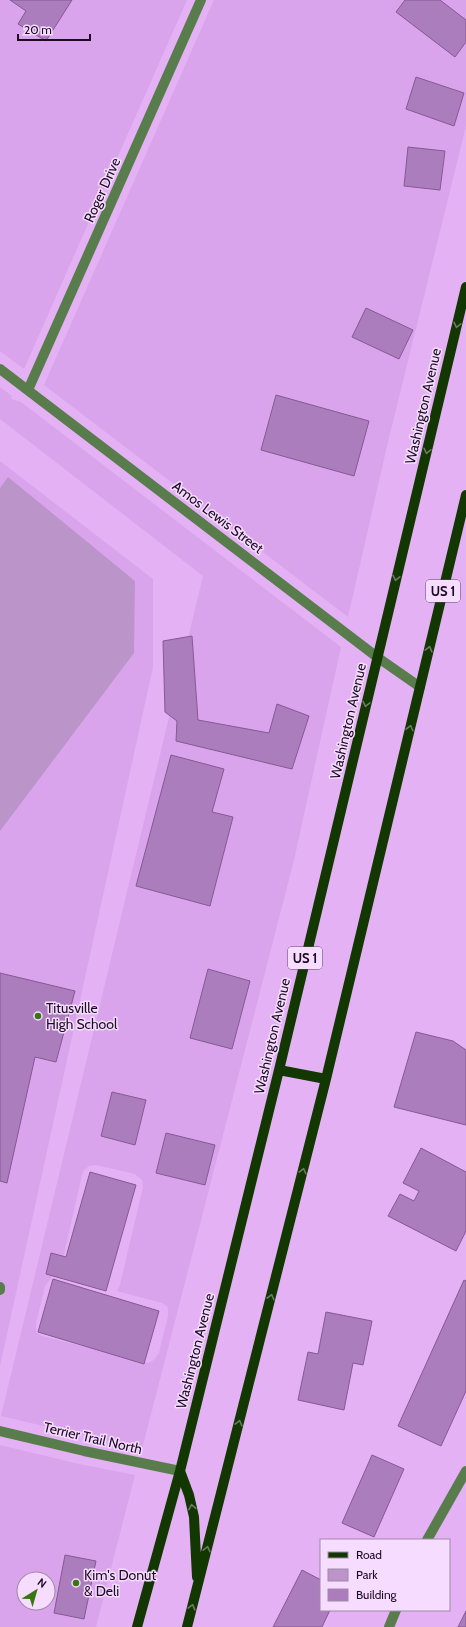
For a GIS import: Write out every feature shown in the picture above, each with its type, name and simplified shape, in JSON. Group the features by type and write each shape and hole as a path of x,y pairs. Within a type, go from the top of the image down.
{"main road":[{"name":"Washington Avenue","path":"137,1627 180,1471 279,1070 466,287"},
{"name":"US 1","path":"187,1627 326,1079 466,495"},
{"path":"279,1070 326,1079"},
{"path":"180,1471 189,1495 194,1517 198,1587"}],"street":[{"name":"Roger Drive","path":"28,390 201,0"},
{"name":"Amos Lewis Street","path":"0,369 377,657 420,687"},
{"name":"Terrier Trail North","path":"0,1431 84,1451 180,1471"},
{"path":"428,1539 466,1471"},
{"path":"389,1627 396,1611"}],"shaded area":[{"path":"0,0 187,0 24,369 0,351"},
{"path":"214,0 466,0 466,126 387,446 348,617 44,385"},
{"path":"0,387 12,396 11,399 21,402 341,647 294,860 142,1449 1,1416 203,576 0,419","holes":["96,1165 135,1174 142,1180 143,1187 120,1285 117,1291 162,1303 167,1306 168,1316 159,1353 154,1360 148,1363 42,1336 37,1333 36,1330 36,1323 45,1286 52,1277 59,1276 83,1171 89,1166"]},
{"name":"Titusville High School","path":"0,461 153,579 153,667 0,1366"},
{"path":"0,1445 79,1464 135,1475 96,1627 0,1627"}],"green space":[{"path":"8,477 135,581 134,653 0,831 0,488"}],"building":[{"path":"10,0 72,0 46,41 18,24 26,11"},
{"path":"405,0 440,0 466,20 466,42 455,57 396,12"},
{"path":"416,77 464,93 454,126 406,109"},
{"path":"408,147 445,151 440,190 404,186"},
{"path":"366,308 413,330 399,359 352,337"},
{"path":"276,395 369,421 354,476 261,450"},
{"path":"192,636 198,720 269,733 277,704 309,716 292,769 176,741 177,721 165,712 163,641"},
{"path":"171,755 224,769 212,812 233,817 210,906 136,886"},
{"path":"208,969 250,981 232,1049 190,1038"},
{"path":"0,973 75,991 56,1062 35,1057 7,1183 0,1181"},
{"path":"416,1032 453,1041 466,1050 466,1125 394,1107"},
{"path":"112,1092 146,1100 135,1145 101,1136"},
{"path":"166,1133 215,1145 205,1185 156,1173"},
{"path":"421,1148 466,1172 466,1231 456,1251 388,1216 400,1194 414,1201 419,1191 403,1183"},
{"path":"90,1172 136,1185 106,1291 46,1274 51,1253 66,1257"},
{"path":"53,1279 159,1311 144,1364 38,1332"},
{"path":"464,1280 466,1281 466,1391 441,1446 398,1426"},
{"path":"326,1312 372,1321 363,1365 353,1363 344,1410 298,1400 308,1352 318,1354"},
{"path":"372,1455 404,1469 374,1537 342,1523"},
{"path":"65,1555 96,1561 84,1619 54,1613 56,1611 56,1602"},
{"path":"302,1570 320,1579 320,1611 330,1611 322,1627 273,1627"},
{"path":"466,1611 466,1627 458,1627"}],"place":[{"name":"Titusville High School","path":"38,1016"},
{"name":"Kim's Donut & Deli","path":"76,1583"}]}
